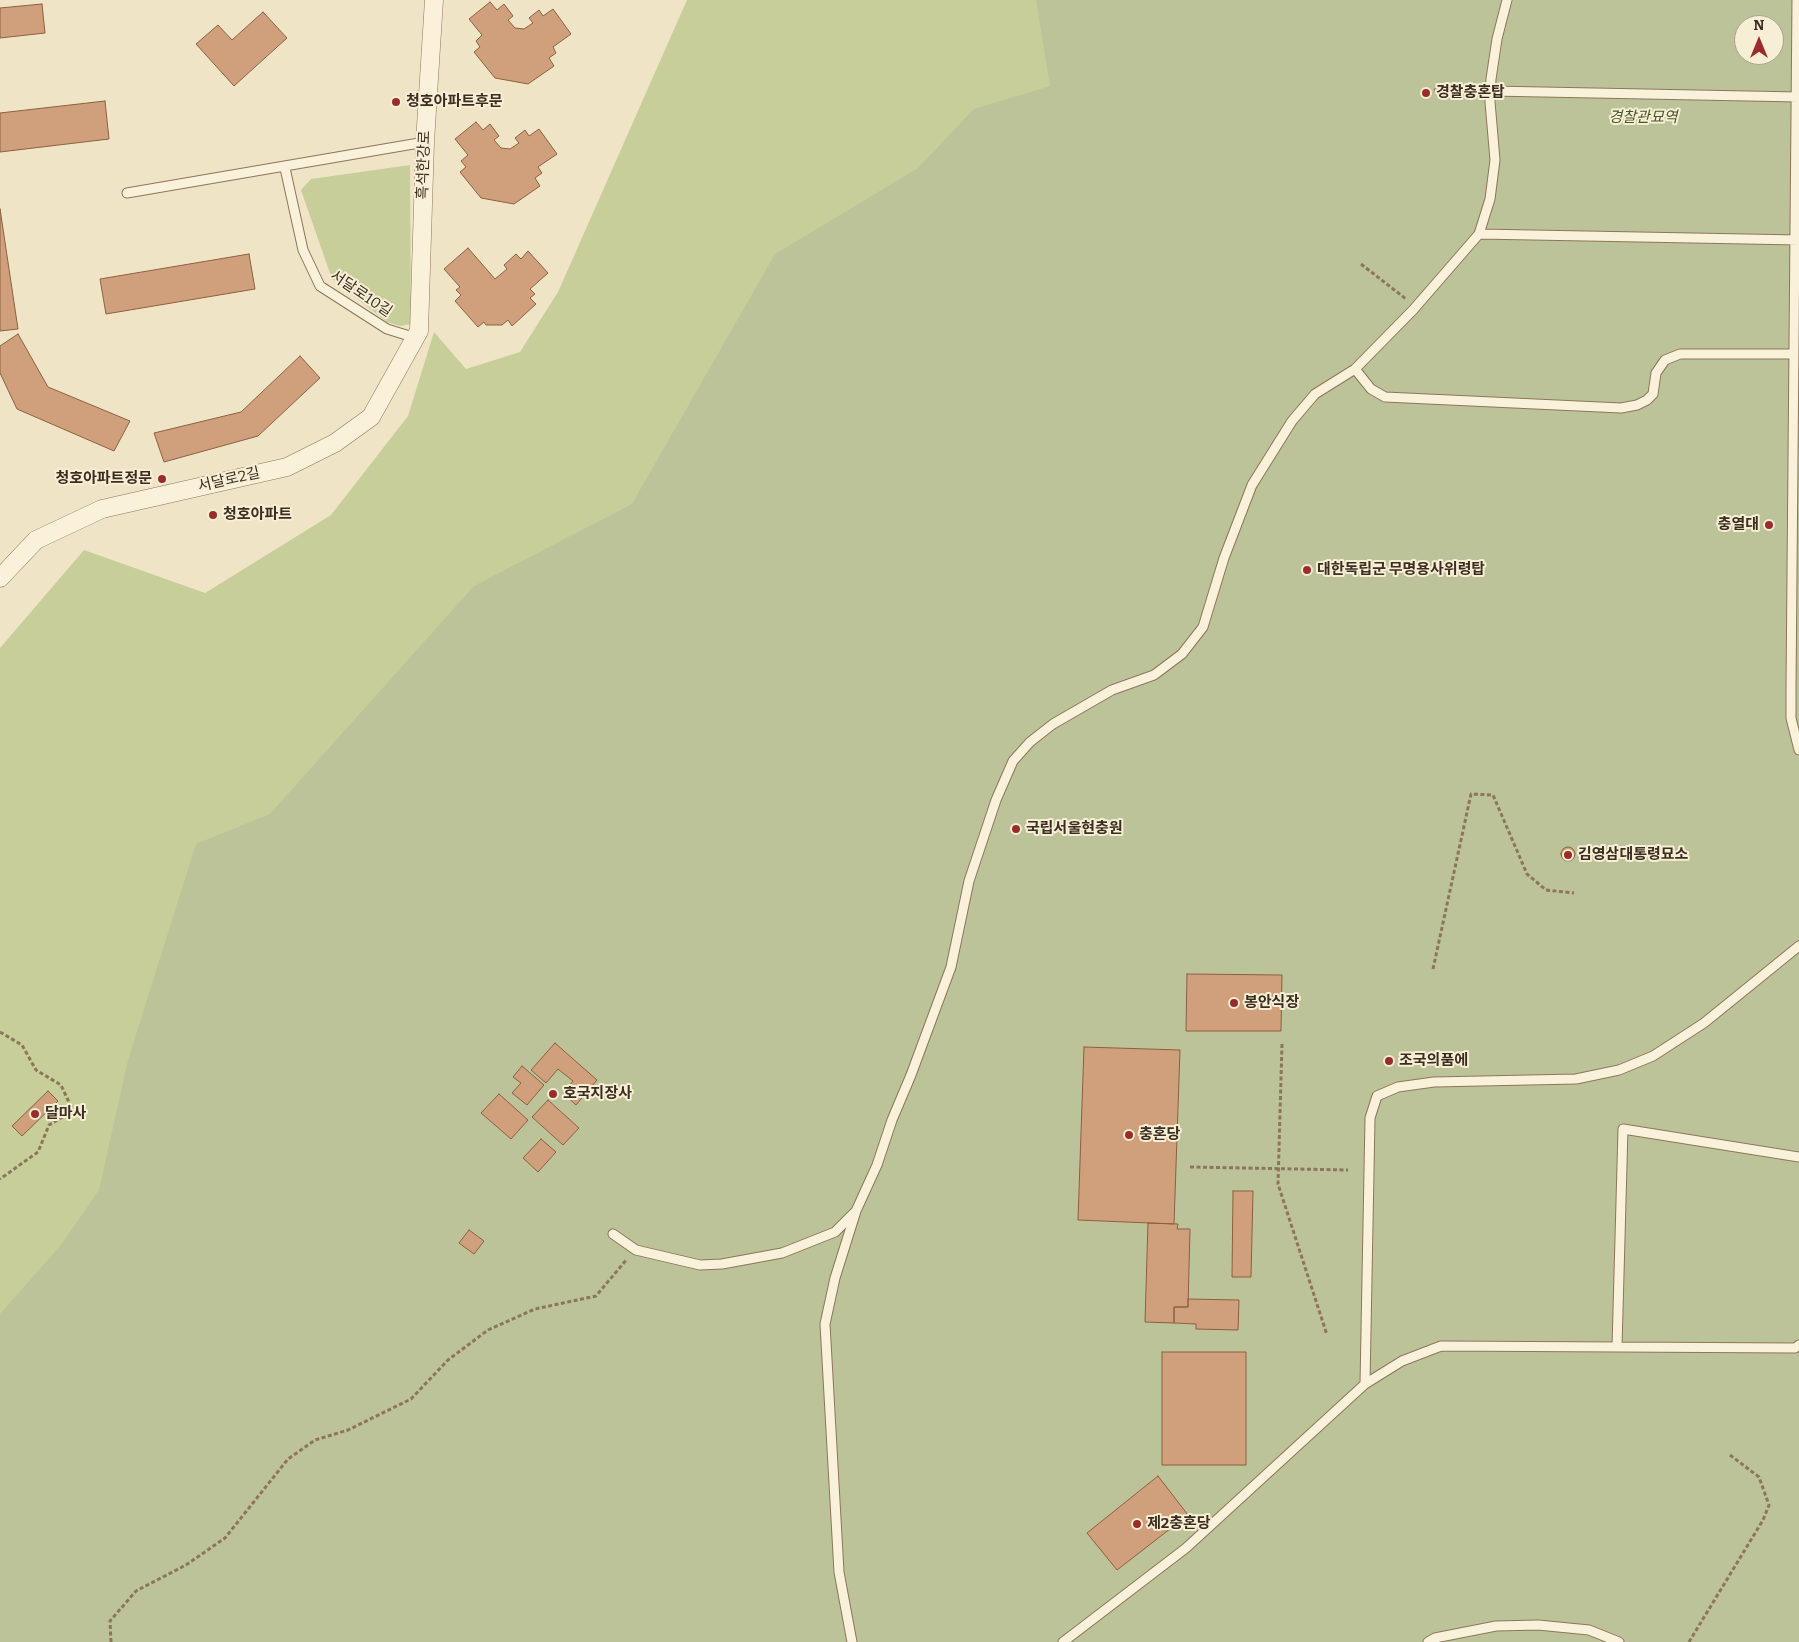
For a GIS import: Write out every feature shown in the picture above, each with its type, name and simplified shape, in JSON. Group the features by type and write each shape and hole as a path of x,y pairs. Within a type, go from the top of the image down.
{"street":[{"name":"흑석한강로","path":"418,334 425,142 434,0"},
{"name":"서달로2길","path":"0,578 36,540 102,510 287,467 334,443 371,417 418,334"}],"lane":[{"path":"852,1642 839,1572 825,1324 835,1278 856,1211 877,1166 892,1120 940,1001 951,967 969,881 996,800 1013,761 1030,742 1053,724 1112,690 1154,675 1182,654 1203,627 1236,524 1252,485 1292,421 1315,394 1355,370 1416,307 1479,234 1490,199 1495,160 1491,91 1497,40 1508,0"},
{"path":"1797,0 1797,240 1794,354 1791,718 1799,750"},
{"path":"1491,91 1798,97"},
{"path":"127,193 285,168 425,142"},
{"name":"서달로10길","path":"285,168 303,250 320,286 387,328 418,334"},
{"path":"1479,234 1797,240"},
{"path":"1355,370 1371,388 1385,397 1622,408 1637,405 1647,400 1653,394 1656,373 1665,360 1680,354 1794,354"},
{"path":"1365,1384 1370,1118 1377,1096 1398,1087 1434,1082 1576,1079 1619,1070 1653,1056 1704,1023 1799,946"},
{"path":"1616,1347 1623,1129 1799,1157"},
{"path":"613,1234 636,1250 700,1265 722,1264 782,1253 835,1232 856,1211"},
{"path":"1063,1642 1186,1548 1365,1384 1402,1361 1441,1346 1795,1348 1799,1345"},
{"path":"1428,1642 1435,1638 1496,1626 1538,1625 1589,1630 1619,1642"}],"path":[{"path":"1434,90 1491,91"},
{"path":"1361,264 1416,307"},
{"path":"1433,969 1471,794 1492,795 1527,874 1546,890 1574,893"},
{"path":"0,1032 22,1045 36,1070 61,1085 73,1111 49,1125 38,1152 0,1179"},
{"path":"1282,1044 1278,1184 1327,1335"},
{"path":"1190,1167 1348,1170"},
{"path":"111,1642 110,1621 136,1591 186,1564 225,1538 288,1459 315,1440 348,1430 412,1399 448,1360 488,1330 536,1309 596,1296 616,1270 636,1250"},
{"path":"1689,1642 1763,1520 1769,1505 1759,1477 1730,1455"}],"green space":[{"path":"687,0 1507,0 0,1642 0,648 84,550 205,593 331,515 408,416 434,332 466,369 520,352 558,292"},
{"name":"국립서울현충원","path":"1036,0 1799,0 1799,1642 0,1642 0,1314 61,1245 99,1190 128,1060 196,844 270,814 474,586 632,504 775,254 918,168 974,109 1050,86"},
{"path":"410,165 411,324 400,326 387,322 332,279 301,190 311,179"}],"building":[{"path":"490,2 497,10 504,4 513,16 508,20 515,28 524,29 533,23 529,18 539,10 543,16 553,9 571,34 553,47 556,53 549,58 554,66 528,84 495,78 474,52 480,47 476,41 482,35 469,19"},
{"path":"42,4 45,33 0,38 0,8"},
{"path":"263,12 287,38 234,86 196,44 218,25 232,40"},
{"path":"105,101 109,139 0,152 0,113"},
{"path":"476,122 483,130 490,124 499,136 494,140 501,148 510,149 519,143 515,138 525,130 529,136 539,129 557,154 538,167 542,173 535,178 540,186 514,204 481,198 460,172 466,167 461,161 468,155 455,139"},
{"path":"0,209 18,329 0,331"},
{"path":"468,248 495,279 507,269 504,265 516,254 521,259 528,251 548,273 530,289 535,294 530,298 536,304 512,326 508,320 502,325 486,325 484,322 478,327 455,301 461,295 456,290 460,287 444,269"},
{"path":"249,254 255,289 106,314 100,279"},
{"path":"18,334 48,387 130,421 114,451 17,409 0,373 0,346"},
{"path":"300,356 320,378 258,436 164,462 154,433 241,412"},
{"path":"1568,847 1573,849 1575,854 1573,859 1568,861 1563,859 1561,854 1563,849"},
{"name":"봉안식장","path":"1187,974 1282,975 1281,1031 1186,1031"},
{"path":"555,1043 597,1080 576,1105 563,1093 573,1081 558,1069 546,1083 531,1070"},
{"name":"충혼당","path":"1084,1047 1180,1050 1174,1224 1078,1220"},
{"path":"522,1066 544,1085 527,1105 512,1093 521,1083 513,1077"},
{"name":"달마사","path":"48,1091 58,1101 22,1136 12,1126"},
{"path":"499,1094 528,1120 511,1139 481,1113"},
{"path":"548,1100 579,1128 563,1145 532,1117"},
{"path":"541,1139 556,1152 538,1172 523,1158"},
{"path":"1233,1191 1253,1191 1251,1277 1232,1277"},
{"path":"1148,1223 1178,1224 1177,1229 1190,1229 1188,1307 1174,1307 1174,1323 1145,1322"},
{"path":"469,1230 484,1241 474,1254 459,1243"},
{"path":"1188,1299 1239,1300 1238,1330 1196,1329 1196,1324 1174,1323 1174,1307 1188,1307"},
{"path":"1162,1352 1246,1352 1246,1465 1162,1465"},
{"name":"제2충혼당","path":"1158,1476 1188,1515 1117,1570 1087,1533"}],"place":[{"name":"경찰충혼탑","path":"1426,93"},
{"name":"청호아파트후문","path":"396,102"},
{"name":"청호아파트정문","path":"162,479"},
{"name":"청호아파트","path":"213,515"},
{"name":"충열대","path":"1769,525"},
{"name":"대한독립군 무명용사위령탑","path":"1307,570"},
{"name":"국립서울현충원","path":"1016,829"},
{"name":"김영삼대통령묘소","path":"1568,855"},
{"name":"봉안식장","path":"1234,1003"},
{"name":"조국의품에","path":"1389,1061"},
{"name":"호국지장사","path":"553,1094"},
{"name":"달마사","path":"35,1114"},
{"name":"충혼당","path":"1129,1135"},
{"name":"제2충혼당","path":"1137,1524"}],"park label":[{"name":"경찰관묘역","path":"1643,118"}]}
